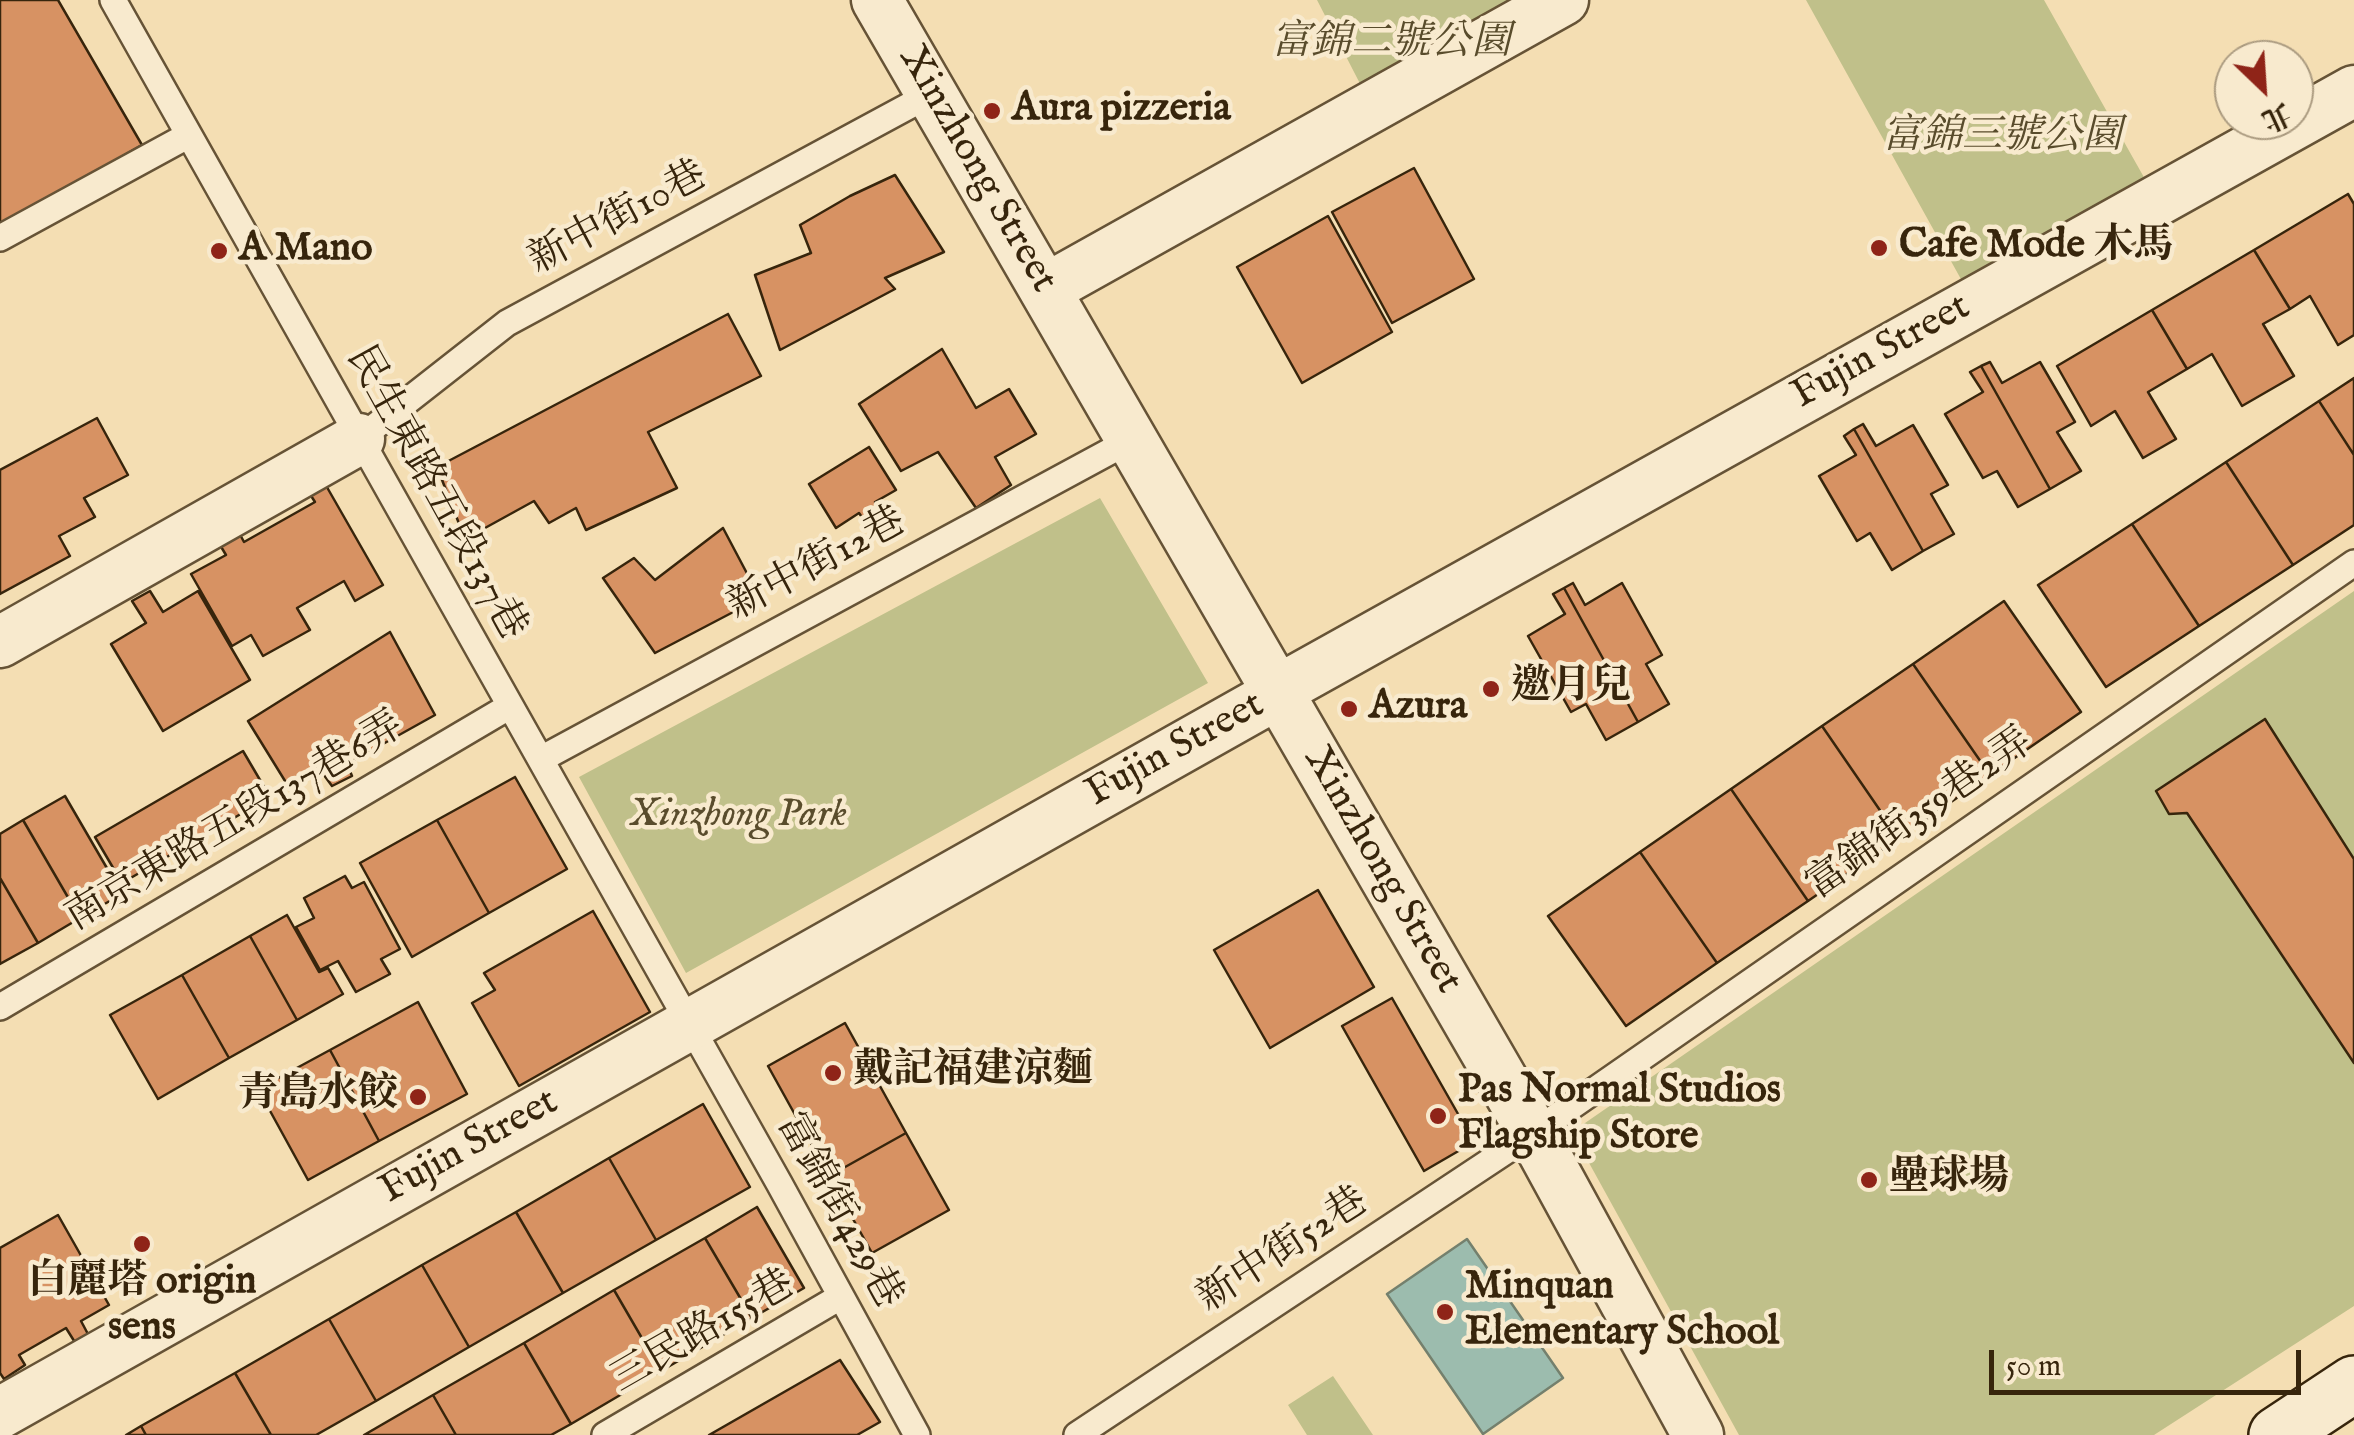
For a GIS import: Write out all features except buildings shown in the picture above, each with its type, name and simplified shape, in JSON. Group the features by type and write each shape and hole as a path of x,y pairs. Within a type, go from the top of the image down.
{"main road":[{"path":"2277,1435 2354,1384"}],"street":[{"name":"Xinzhong Street","path":"877,0 1533,1133 1698,1435"},
{"path":"1046,289 1563,0"},
{"name":"Fujin Street","path":"0,1413 1277,694 1292,682 2354,92"},
{"path":"0,642 358,438"}],"lane":[{"name":"民生東路五段137巷","path":"116,1 690,1024"},
{"name":"新中街10巷","path":"358,438 507,323 931,94"},
{"path":"0,238 189,136"},
{"name":"新中街12巷","path":"541,759 1131,440"},
{"name":"富錦街359巷2弄","path":"1533,1133 2354,562"},
{"name":"南京東路五段137巷6弄","path":"0,1007 510,706"},
{"name":"富錦街429巷","path":"690,1024 917,1435"},
{"name":"新中街52巷","path":"1077,1435 1533,1133"},
{"name":"三民路155巷","path":"605,1435 840,1297"}],"green space":[{"name":"富錦二號公園","path":"1317,0 1563,0 1372,107"},
{"name":"富錦三號公園","path":"1806,0 2044,0 2150,188 1967,290"},
{"name":"Xinzhong Park","path":"1100,498 1208,683 686,973 579,777"},
{"path":"2354,591 2354,1306 2154,1435 1739,1435 1572,1132"},
{"path":"1333,1376 1373,1435 1307,1435 1288,1405"}],"shaded area":[{"path":"1467,1239 1563,1378 1483,1434 1387,1294"}],"place":[{"name":"Aura pizzeria","path":"992,111"},
{"name":"Cafe Mode 木馬","path":"1879,248"},
{"name":"A Mano","path":"219,251"},
{"name":"邀月兒","path":"1491,689"},
{"name":"Azura","path":"1349,709"},
{"name":"戴記福建涼麵","path":"833,1073"},
{"name":"青島水餃","path":"418,1097"},
{"name":"Pas Normal Studios Flagship Store","path":"1438,1116"},
{"name":"壘球場","path":"1869,1180"},
{"name":"白麗塔 origin sens","path":"142,1244"},
{"name":"Minquan Elementary School","path":"1445,1312"}]}
